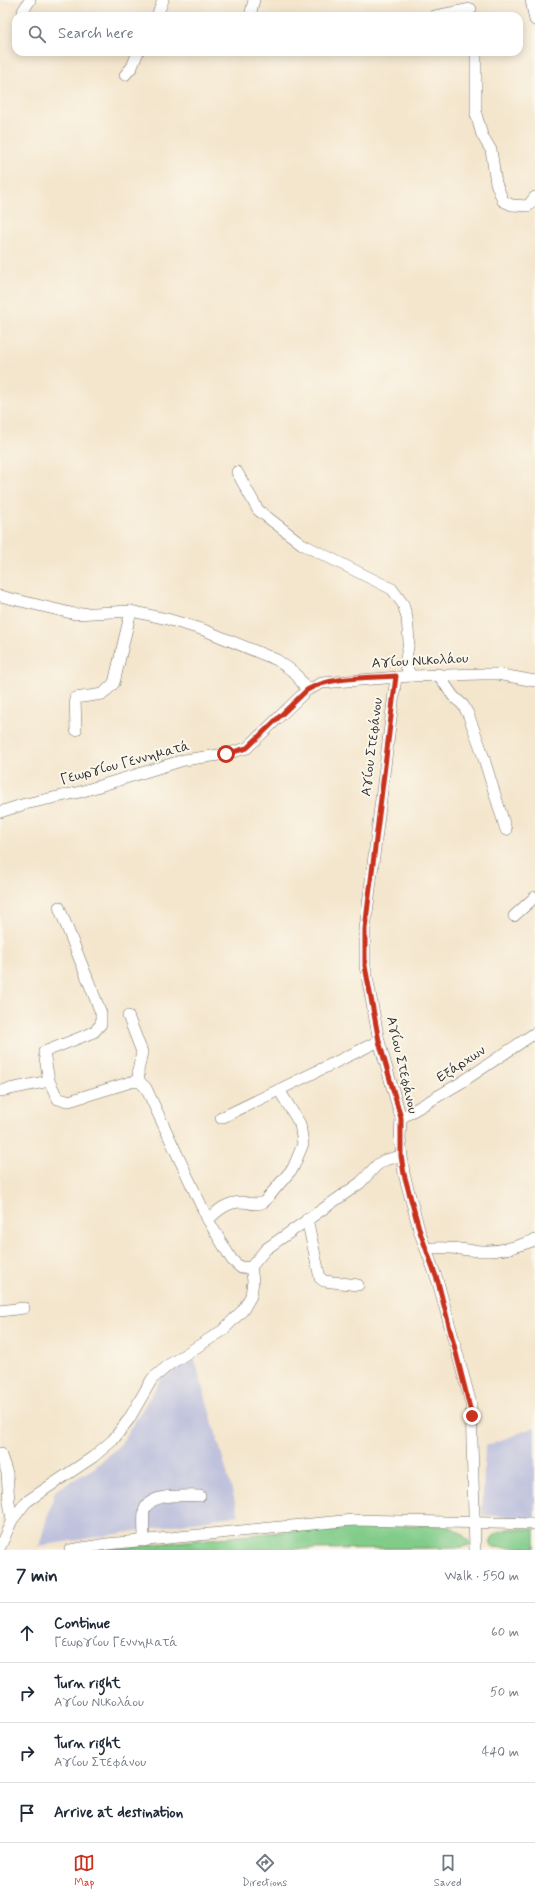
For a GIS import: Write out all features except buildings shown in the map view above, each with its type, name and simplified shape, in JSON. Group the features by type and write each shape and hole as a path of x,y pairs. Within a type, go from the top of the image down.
{"street":[{"path":"23,11 30,0"},
{"path":"158,12 163,0"},
{"path":"251,12 254,0"},
{"path":"531,0 535,20"},
{"path":"453,12 471,8"},
{"path":"125,75 132,67 136,56"},
{"path":"476,56 476,114 482,135 490,150 496,183 503,201 512,205 528,206 535,197"},
{"path":"237,472 258,510 302,544 392,589 403,604 407,618 409,641 405,664 411,676"},
{"path":"0,596 75,614 131,612 167,619 204,630 278,660 295,673 307,690"},
{"path":"76,730 74,698 103,694 114,683 131,612"},
{"path":"438,674 453,696 463,705 468,714 480,746 506,830"},
{"name":"Αγίου Νικολάου","path":"307,690 322,683 396,676 438,674 497,674 535,681"},
{"name":"Αγίου Στεφάνου","path":"396,676 365,929 365,966 379,1041 401,1118 401,1156 414,1212 438,1282 471,1404 475,1550"},
{"name":"Γεωργίου Γεννηματά","path":"0,812 24,804 80,792 184,760 226,754 247,748 307,690"},
{"path":"514,916 535,897"},
{"path":"59,907 101,1014 101,1024 94,1032 44,1052 50,1081 58,1099 69,1101 131,1082 139,1082 146,1088 208,1220 235,1264 241,1268 251,1267 266,1249 360,1183 381,1162 401,1156"},
{"path":"128,1016 142,1052 138,1071 139,1082"},
{"name":"Εξάρχων","path":"401,1118 462,1082 535,1033"},
{"path":"221,1118 379,1041"},
{"path":"0,1091 50,1081"},
{"path":"208,1220 226,1205 241,1202 259,1205 264,1202 293,1168 303,1144 300,1124 279,1090"},
{"path":"307,1219 320,1278 324,1281 358,1285"},
{"path":"427,1249 436,1248 483,1251 498,1250 535,1240"},
{"path":"0,1547 12,1520 26,1502 93,1457 113,1440 129,1419 144,1390 157,1374 222,1331 244,1310 251,1296 253,1281 251,1267"},
{"path":"0,1311 24,1308"},
{"path":"0,1453 7,1473 12,1520"},
{"path":"144,1541 144,1510 150,1503 168,1495 200,1496"},
{"path":"70,1550 353,1520 396,1520 475,1524 535,1524"}],"shaded area":[{"path":"195,1360 239,1515 39,1546 55,1491 94,1468 120,1445 163,1376"},
{"path":"535,1427 535,1519 482,1515 485,1446"}],"green space":[{"path":"361,1524 447,1526 461,1533 471,1545 456,1548 97,1550"},
{"path":"509,1529 535,1529 535,1548 491,1547 492,1539 498,1532"}],"route":[{"path":"226,754 247,748 307,690 316,685 345,680 396,676 365,929 365,966 373,1002 379,1041 401,1118 400,1139 404,1174 420,1232 438,1282 471,1404 472,1416"}]}
